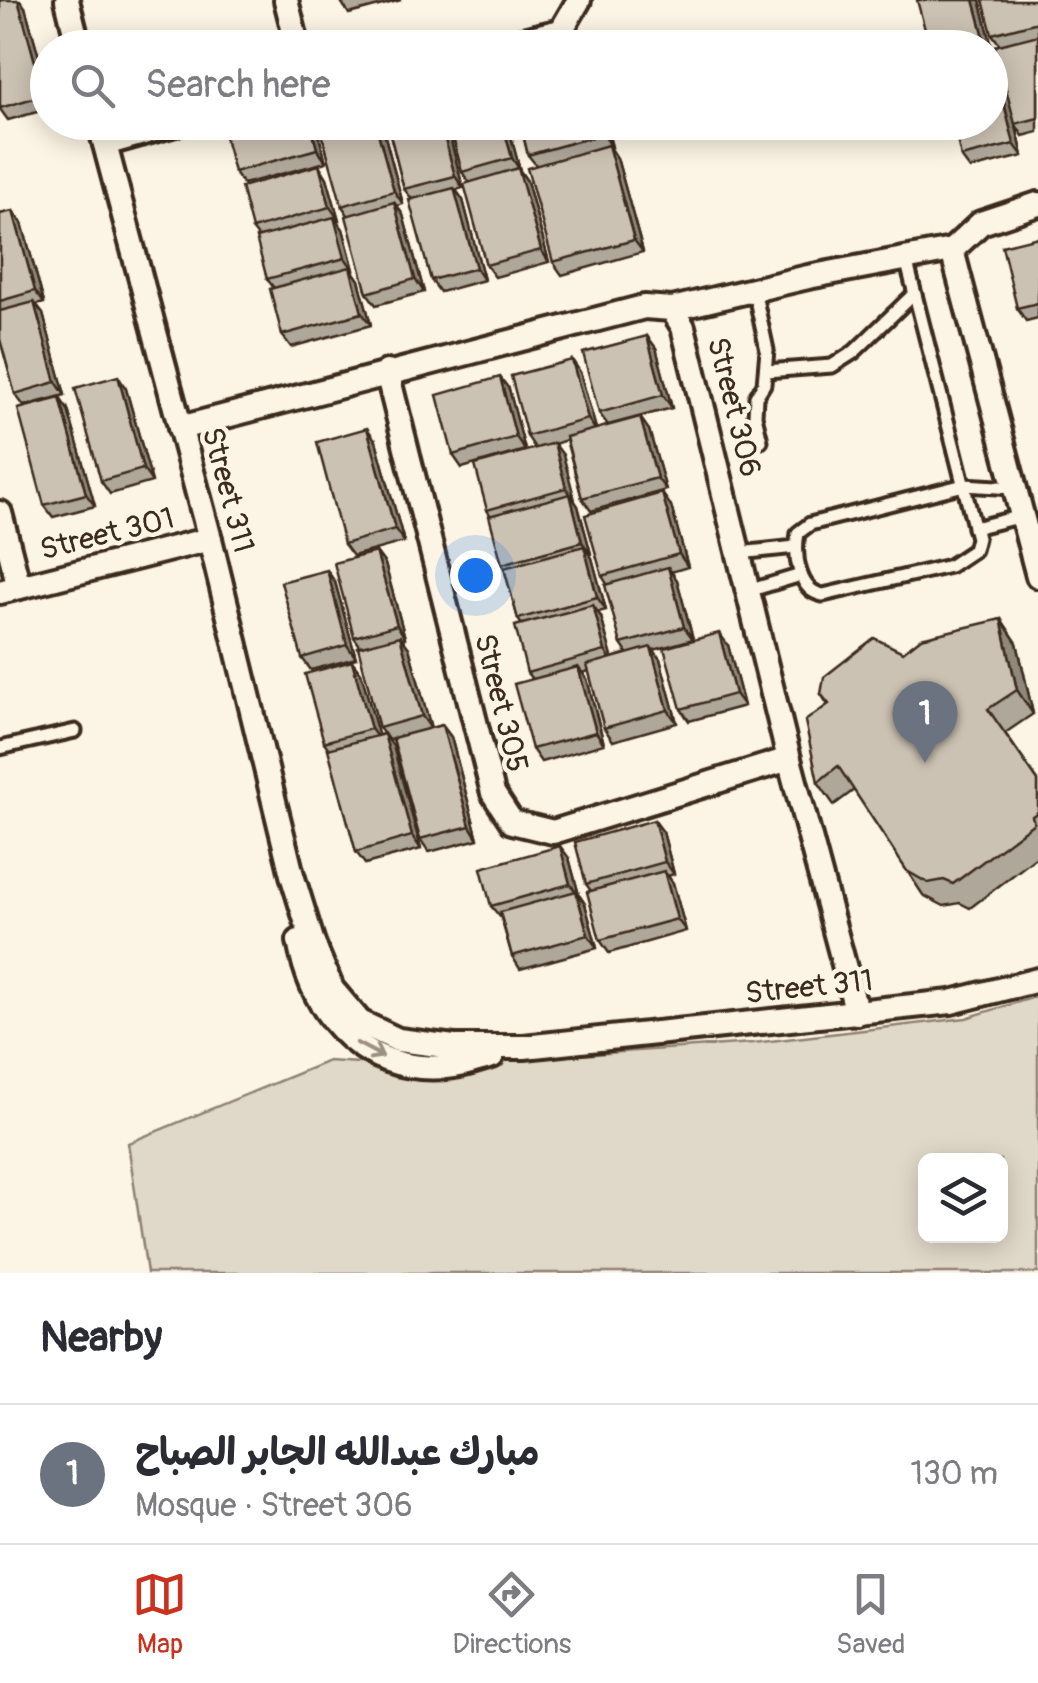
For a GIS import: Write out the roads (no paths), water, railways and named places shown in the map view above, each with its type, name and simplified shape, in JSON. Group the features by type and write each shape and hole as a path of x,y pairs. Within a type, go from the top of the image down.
{"street":[{"path":"67,0 74,30"},
{"path":"286,0 294,30"},
{"path":"562,30 579,0"},
{"name":"Street 311","path":"104,140 210,539 292,875 332,989 360,1022 398,1040 454,1047 524,1047 951,1002 1038,980"},
{"path":"672,309 952,250 981,223 1038,204"},
{"path":"952,250 1038,576"},
{"name":"Street 306","path":"180,428 644,307 672,309 684,327 788,758 857,1012"},
{"name":"Street 305","path":"388,372 493,793 512,822 554,832 788,758"},
{"name":"Street 301","path":"0,513 10,589 210,539"}],"lane":[{"path":"906,259 914,294 964,486 977,538 974,550 950,566 824,595 812,593 801,575 798,533 820,520 964,486 1014,488"},
{"path":"754,290 764,331 766,371 756,397 760,441"},
{"path":"766,371 832,366 854,352 914,294"},
{"path":"974,528 1022,516"},
{"path":"738,554 796,547"},
{"path":"748,591 801,575"},
{"path":"0,748 75,731"}],"place":[{"name":"مبارك عبدالله الجابر الصباح","path":"925,763"}]}
